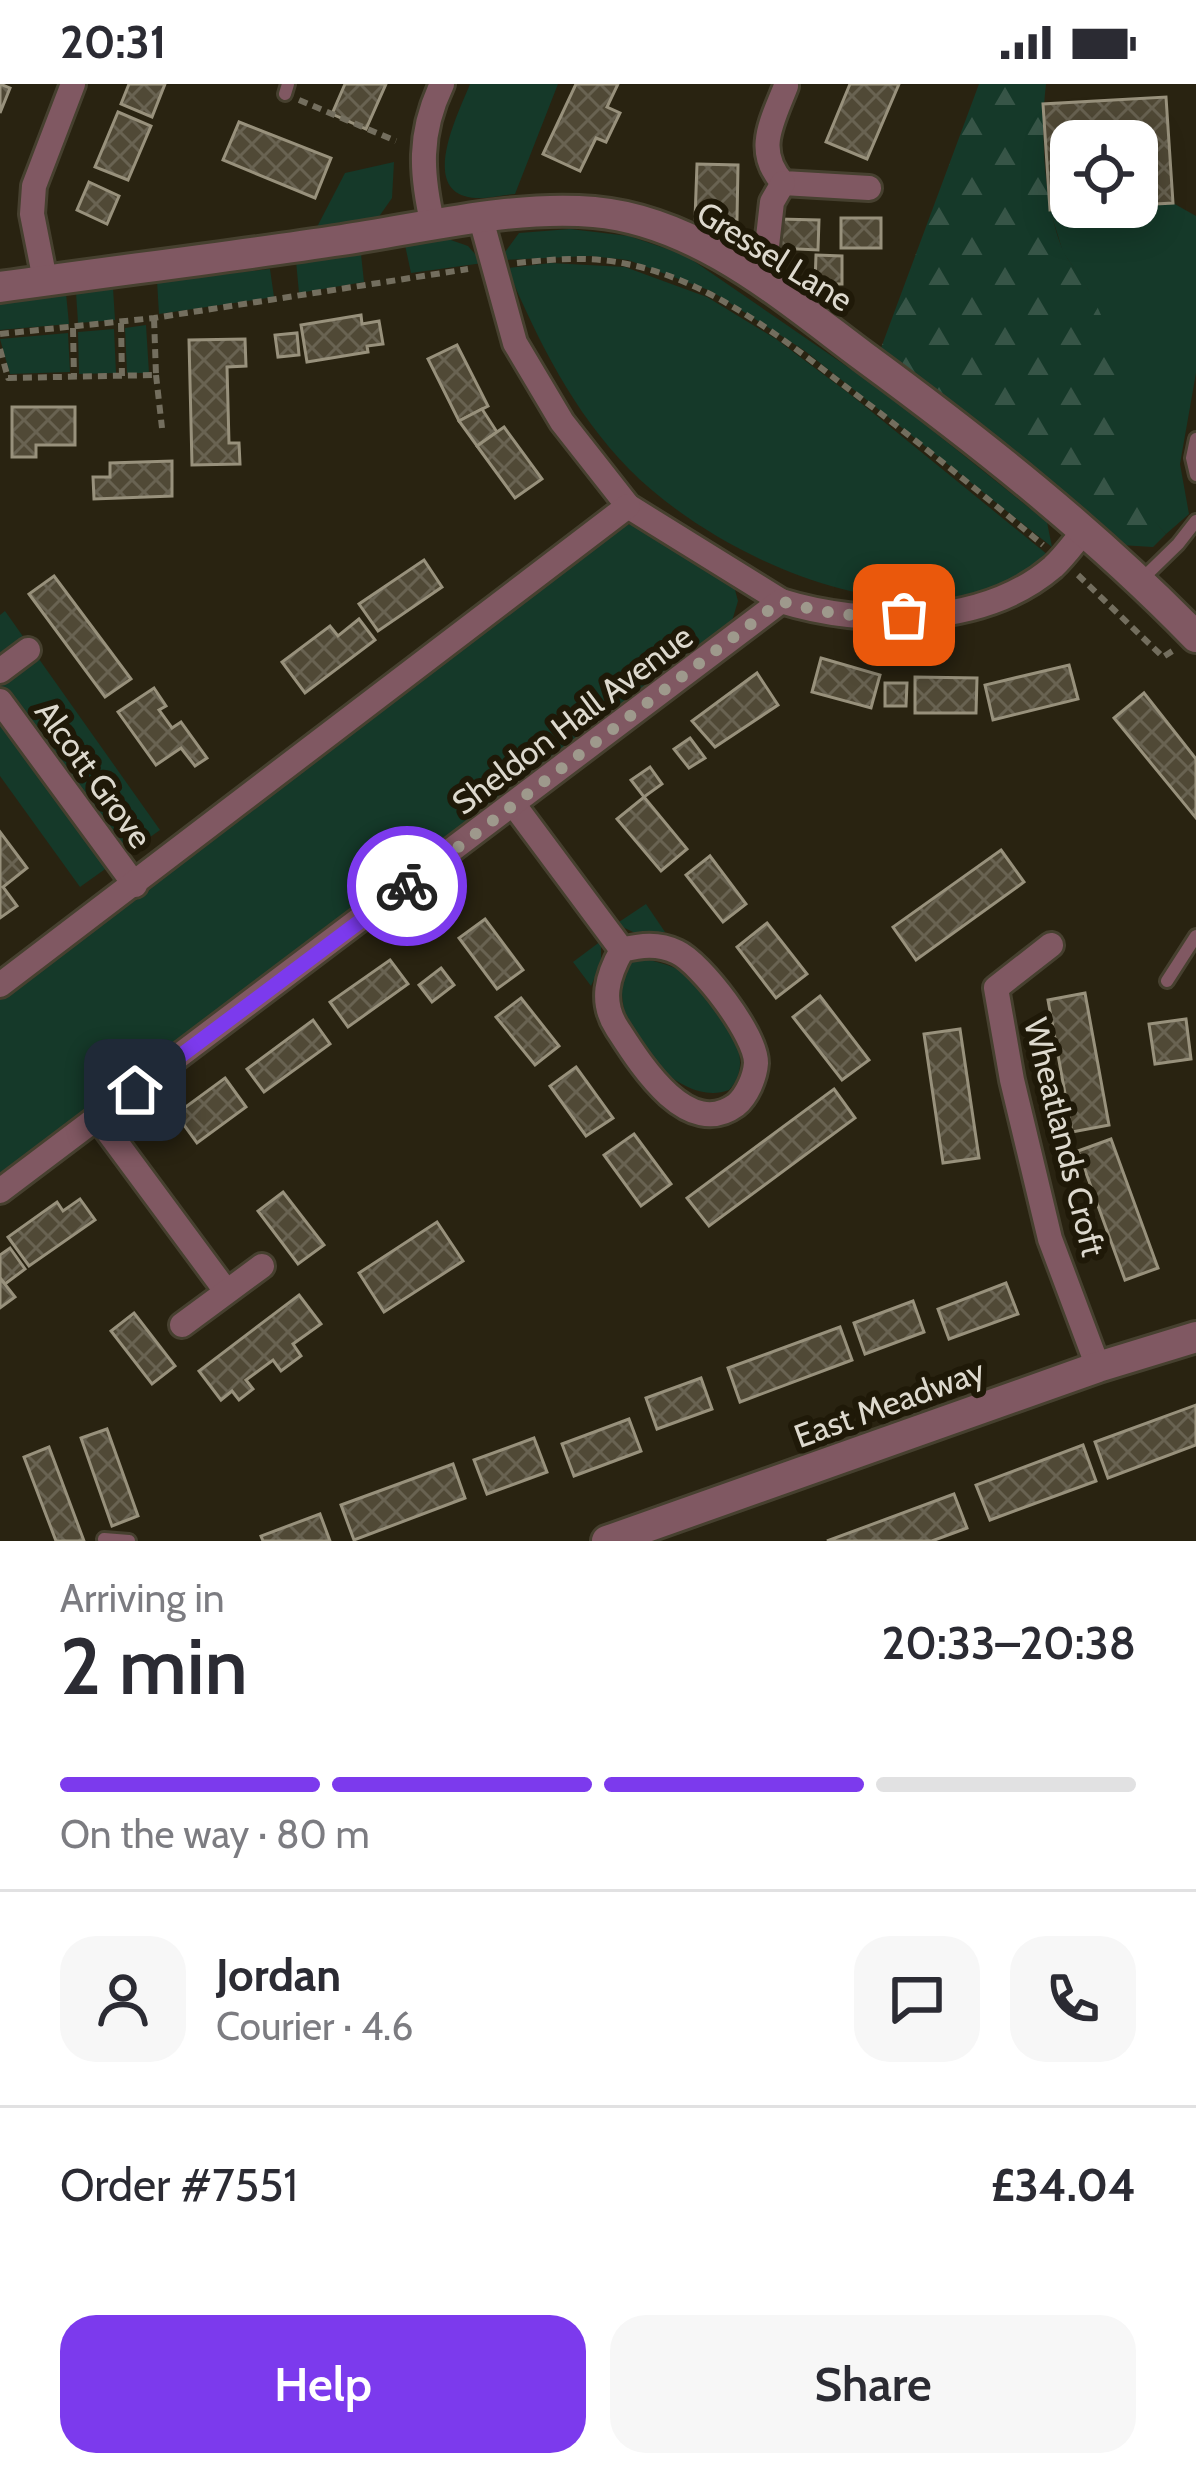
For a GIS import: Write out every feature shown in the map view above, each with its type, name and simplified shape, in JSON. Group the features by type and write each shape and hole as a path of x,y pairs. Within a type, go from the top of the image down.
{"street":[{"path":"45,280 32,214 34,186 73,84"},
{"path":"433,226 422,177 422,141 442,84"},
{"path":"784,85 764,150 771,170 783,183 869,188"},
{"path":"766,246 772,202 783,183"},
{"name":"Gressel Lane","path":"0,287 481,219 595,212 639,221 682,236 814,320 935,409 1141,580 1196,637"},
{"path":"481,219 515,343 562,422 628,506 781,601 877,618 974,608 1017,590 1053,567 1084,531"},
{"path":"0,985 628,506"},
{"name":"Sheldon Hall Avenue","path":"0,1191 781,601"},
{"path":"0,671 28,650"},
{"name":"Alcott Grove","path":"0,701 135,886"},
{"path":"514,805 622,950"},
{"name":"Wheatlands Croft","path":"1051,945 995,988 1050,1239 1098,1367"},
{"path":"660,946 679,952 712,985 747,1036 756,1064 744,1097 734,1107 704,1112 679,1104 634,1054 613,1022 606,989 622,950 660,946"},
{"path":"98,1118 226,1292"},
{"path":"182,1325 262,1266"},
{"name":"East Meadway","path":"607,1541 1098,1367 1196,1337"}],"lane":[{"path":"1196,440 1192,458 1196,475"},
{"path":"1141,580 1196,521"},
{"path":"1167,981 1196,936"},
{"path":"104,1538 129,1541"}],"path":[{"path":"287,89 396,141"},
{"path":"0,334 121,323 494,266 573,260 628,264 710,294 779,336 1046,548"},
{"path":"154,318 162,428"},
{"path":"121,323 122,376"},
{"path":"73,328 74,376"},
{"path":"0,349 8,378 156,375"}],"green space":[{"path":"470,84 558,84 515,194 476,198 458,193 448,183 446,150"},
{"path":"979,84 1046,84 1043,123 1050,228 1056,228 1110,339 1118,375 1124,464 1144,508 1166,534 1153,547 1121,545 881,348"},
{"path":"394,162 392,198 378,218 317,227 345,173"},
{"path":"1173,203 1196,216 1196,373 1180,464 1189,514 1166,534 1138,505 1119,458 1119,396 1088,289 1063,252 1056,228 1158,228 1158,204"},
{"path":"570,229 629,236 685,255 887,394 1047,522 1052,547 805,351 711,291 628,260 590,256 505,260 505,252 519,233"},
{"path":"448,239 468,246 483,263 411,273 405,245"},
{"path":"361,254 364,282 299,293 296,261"},
{"path":"551,263 625,267 707,297 776,339 851,395 1048,555 1001,585 948,598 890,598 831,586 772,565 718,537 629,469 591,424 559,374 507,268"},
{"path":"270,269 274,297 159,314 157,281"},
{"path":"113,288 115,320 78,323 76,292"},
{"path":"66,293 69,324 0,330 0,304"},
{"path":"146,325 149,373 127,373 125,328"},
{"path":"114,329 116,373 79,374 78,332"},
{"path":"68,333 70,372 10,374 0,339"},
{"path":"627,525 639,525 734,586 738,601 732,621 0,1176 0,995"},
{"path":"5,611 160,830 80,887 0,776 0,615"},
{"path":"646,904 665,932 633,932 616,924"},
{"path":"601,941 601,964 591,986 573,962"},
{"path":"645,959 692,977 726,1019 740,1064 729,1090 707,1093 684,1085 644,1050 630,1027 623,980 634,960"}],"building":[{"path":"0,84 10,88 0,113"},
{"path":"129,84 165,84 152,117 121,104"},
{"path":"345,84 386,84 366,129 332,114"},
{"path":"576,84 618,84 607,107 620,113 606,142 596,138 580,171 543,154"},
{"path":"850,84 899,84 867,159 826,142"},
{"path":"1166,97 1173,203 1158,204 1158,120 1050,120 1050,210 1043,104"},
{"path":"118,112 151,126 128,180 95,167"},
{"path":"239,122 331,158 315,198 223,160"},
{"path":"697,164 738,165 737,220 695,219"},
{"path":"89,182 119,196 107,224 77,210"},
{"path":"841,218 881,218 881,248 841,248"},
{"path":"778,219 819,220 818,250 777,248"},
{"path":"816,255 842,256 842,284 815,284"},
{"path":"361,315 362,324 379,321 383,344 367,346 368,352 307,362 301,325"},
{"path":"297,333 299,355 278,357 275,335"},
{"path":"245,339 246,366 227,367 229,443 239,443 240,464 192,465 189,340"},
{"path":"457,345 488,406 459,421 428,359"},
{"path":"12,407 75,407 75,445 36,445 36,457 12,457"},
{"path":"482,409 497,432 477,446 459,421"},
{"path":"504,427 542,479 515,498 477,446"},
{"path":"172,461 172,496 94,499 93,477 110,477 110,463"},
{"path":"424,560 442,587 378,631 359,604"},
{"path":"54,576 131,679 105,697 29,594"},
{"path":"359,619 375,640 305,693 282,662 330,626 338,636"},
{"path":"821,658 880,675 871,708 812,692"},
{"path":"1069,665 1078,699 993,720 985,685"},
{"path":"757,673 778,705 715,747 692,721"},
{"path":"915,677 977,678 976,713 915,713"},
{"path":"885,683 907,683 906,706 885,706"},
{"path":"154,688 166,706 159,710 172,728 181,722 207,758 195,766 181,748 156,765 118,712"},
{"path":"1144,693 1196,759 1196,818 1114,718"},
{"path":"690,738 705,758 689,768 674,749"},
{"path":"650,767 662,784 644,797 631,780"},
{"path":"644,797 687,849 661,871 617,819"},
{"path":"0,832 27,868 3,887 17,906 0,918"},
{"path":"1001,850 1024,882 916,960 893,927"},
{"path":"710,856 746,904 723,922 686,875"},
{"path":"485,919 523,970 497,989 459,938"},
{"path":"767,923 807,974 776,998 737,947"},
{"path":"390,960 408,984 348,1027 330,1002"},
{"path":"441,968 454,985 432,1002 419,985"},
{"path":"1085,993 1109,1125 1072,1132 1048,1000"},
{"path":"820,996 869,1060 842,1080 793,1017"},
{"path":"521,998 559,1046 535,1065 496,1017"},
{"path":"1186,1019 1191,1059 1155,1064 1149,1024"},
{"path":"313,1020 330,1044 264,1092 247,1069"},
{"path":"960,1029 979,1158 943,1163 924,1034"},
{"path":"576,1067 613,1118 586,1136 550,1086"},
{"path":"225,1078 246,1107 197,1143 176,1114"},
{"path":"834,1089 855,1118 709,1226 687,1198"},
{"path":"634,1134 671,1184 641,1206 604,1155"},
{"path":"1111,1139 1158,1268 1125,1280 1078,1151"},
{"path":"283,1192 324,1245 298,1264 258,1211"},
{"path":"80,1199 95,1220 29,1266 8,1237 57,1202 63,1211"},
{"path":"437,1222 463,1261 384,1312 359,1273"},
{"path":"10,1248 25,1269 5,1284 0,1278 0,1255"},
{"path":"0,1278 15,1297 0,1308"},
{"path":"1006,1283 1018,1314 949,1339 938,1309"},
{"path":"299,1295 321,1324 293,1344 301,1356 281,1371 273,1360 246,1380 253,1389 239,1400 232,1391 221,1400 199,1371"},
{"path":"913,1301 924,1332 865,1354 854,1323"},
{"path":"134,1313 175,1366 152,1384 111,1331"},
{"path":"840,1327 852,1360 740,1402 728,1368"},
{"path":"701,1378 712,1409 657,1429 646,1398"},
{"path":"1196,1405 1196,1445 1108,1478 1095,1442"},
{"path":"629,1419 641,1451 574,1476 562,1444"},
{"path":"107,1429 138,1516 112,1526 81,1438"},
{"path":"534,1438 547,1472 487,1494 474,1460"},
{"path":"1083,1445 1096,1481 990,1520 976,1485"},
{"path":"49,1447 84,1541 56,1541 24,1457"},
{"path":"453,1464 465,1498 354,1540 341,1505"},
{"path":"954,1494 967,1528 932,1541 827,1541"},
{"path":"320,1514 330,1541 263,1541 261,1536"}],"way so far":[{"path":"407,886 781,601 877,618 904,615"}],"route":[{"path":"135,1090 407,886"}]}
